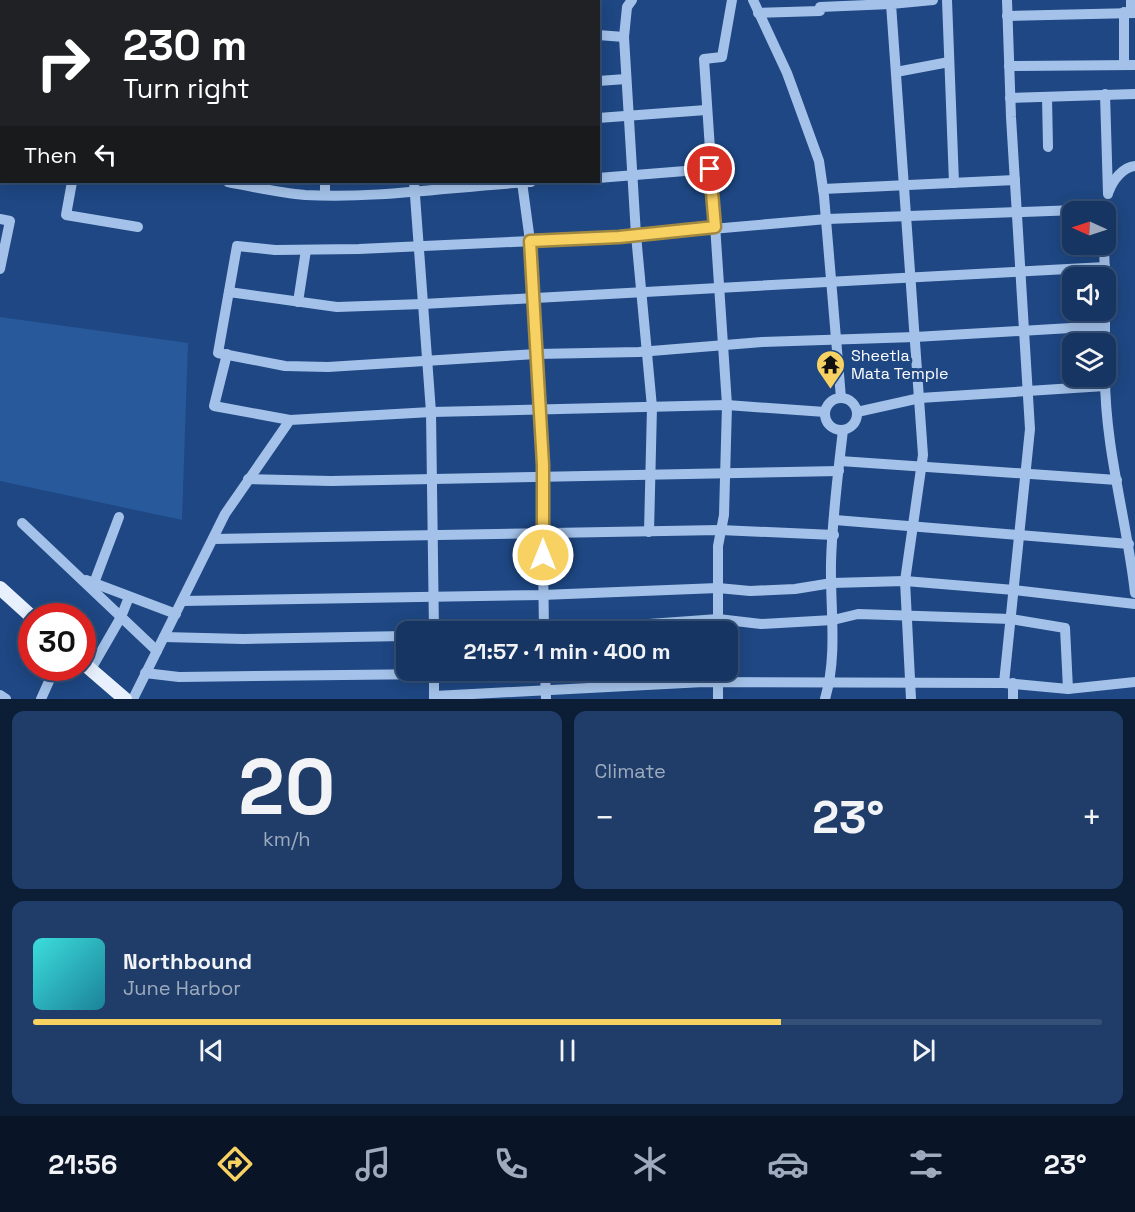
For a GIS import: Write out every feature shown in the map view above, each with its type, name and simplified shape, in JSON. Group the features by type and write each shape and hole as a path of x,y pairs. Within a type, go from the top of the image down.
{"main road":[{"path":"0,588 18,604"},
{"path":"96,673 125,699"}],"street":[{"path":"632,0 627,7 624,37 636,235 643,294 645,352 652,407 649,532"},
{"path":"718,619 720,530 724,515 727,473 728,405 722,347 704,59 722,57 732,0"},
{"path":"753,0 787,73 819,161 841,398"},
{"path":"758,13 820,12 820,7 933,0"},
{"path":"947,0 954,183"},
{"path":"1006,0 1030,429 1011,619 1008,683 1013,699"},
{"path":"1009,66 1129,65 1131,0"},
{"path":"891,2 923,454 905,581 909,615 911,699"},
{"path":"1007,16 1130,12"},
{"path":"600,35 624,37"},
{"path":"896,72 949,62"},
{"path":"600,81 626,79"},
{"path":"1105,94 1108,194"},
{"path":"1010,98 1135,94"},
{"path":"1047,97 1048,147"},
{"path":"600,118 706,110"},
{"path":"1106,201 1112,182 1128,167 1135,165"},
{"path":"600,178 710,169"},
{"path":"823,189 1015,180"},
{"path":"72,183 66,215 138,226"},
{"path":"232,183 254,188 325,195 415,186 495,183"},
{"path":"325,183 325,195"},
{"path":"522,183 530,241 541,410 543,621"},
{"path":"415,186 431,412 434,621"},
{"path":"1062,211 826,219 636,235 419,246 306,250 237,246 218,353 285,366 427,362 536,354 645,352 762,342 915,337 1105,326"},
{"path":"0,219 10,221 0,268"},
{"path":"298,302 306,250"},
{"path":"229,292 337,307 720,290 910,276 1062,271"},
{"path":"1105,321 1105,333"},
{"path":"227,354 214,406 290,420 431,412 728,405 825,412"},
{"path":"857,412 920,398 1062,387"},
{"path":"1106,387 1117,480 1135,593"},
{"path":"841,398 852,402 857,412 854,423 843,430 832,428 826,420 825,412 830,402 841,398"},
{"path":"133,699 213,539 248,479 290,420"},
{"path":"825,699 830,681 834,535 843,430"},
{"path":"248,479 331,481 727,473 840,466 921,468 1117,480"},
{"path":"94,583 119,516"},
{"path":"835,520 1129,544"},
{"path":"22,523 157,651"},
{"path":"213,539 543,535 720,530 834,535"},
{"path":"80,578 176,615"},
{"path":"183,601 542,595 718,588 750,591 795,589 832,583 905,581 1014,590 1135,604"},
{"path":"96,652 121,617 129,597"},
{"path":"689,621 718,619 761,624 833,620 858,615 909,615 1011,619 1065,627 1068,689"},
{"path":"164,637 243,639 396,636"},
{"path":"145,673 179,677 396,673"},
{"path":"738,677 830,681 1008,683 1068,689 1135,682"},
{"path":"41,699 49,681"},
{"path":"434,681 434,698 546,694 670,681"},
{"path":"718,681 718,699"},
{"path":"0,695 6,699"}],"shaded area":[{"path":"0,317 188,343 182,520 0,481"}],"place":[{"name":"Sheetla Mata Temple","path":"830,390"}],"route":[{"path":"543,555 541,410 530,241 619,237 715,227 710,169"}]}
